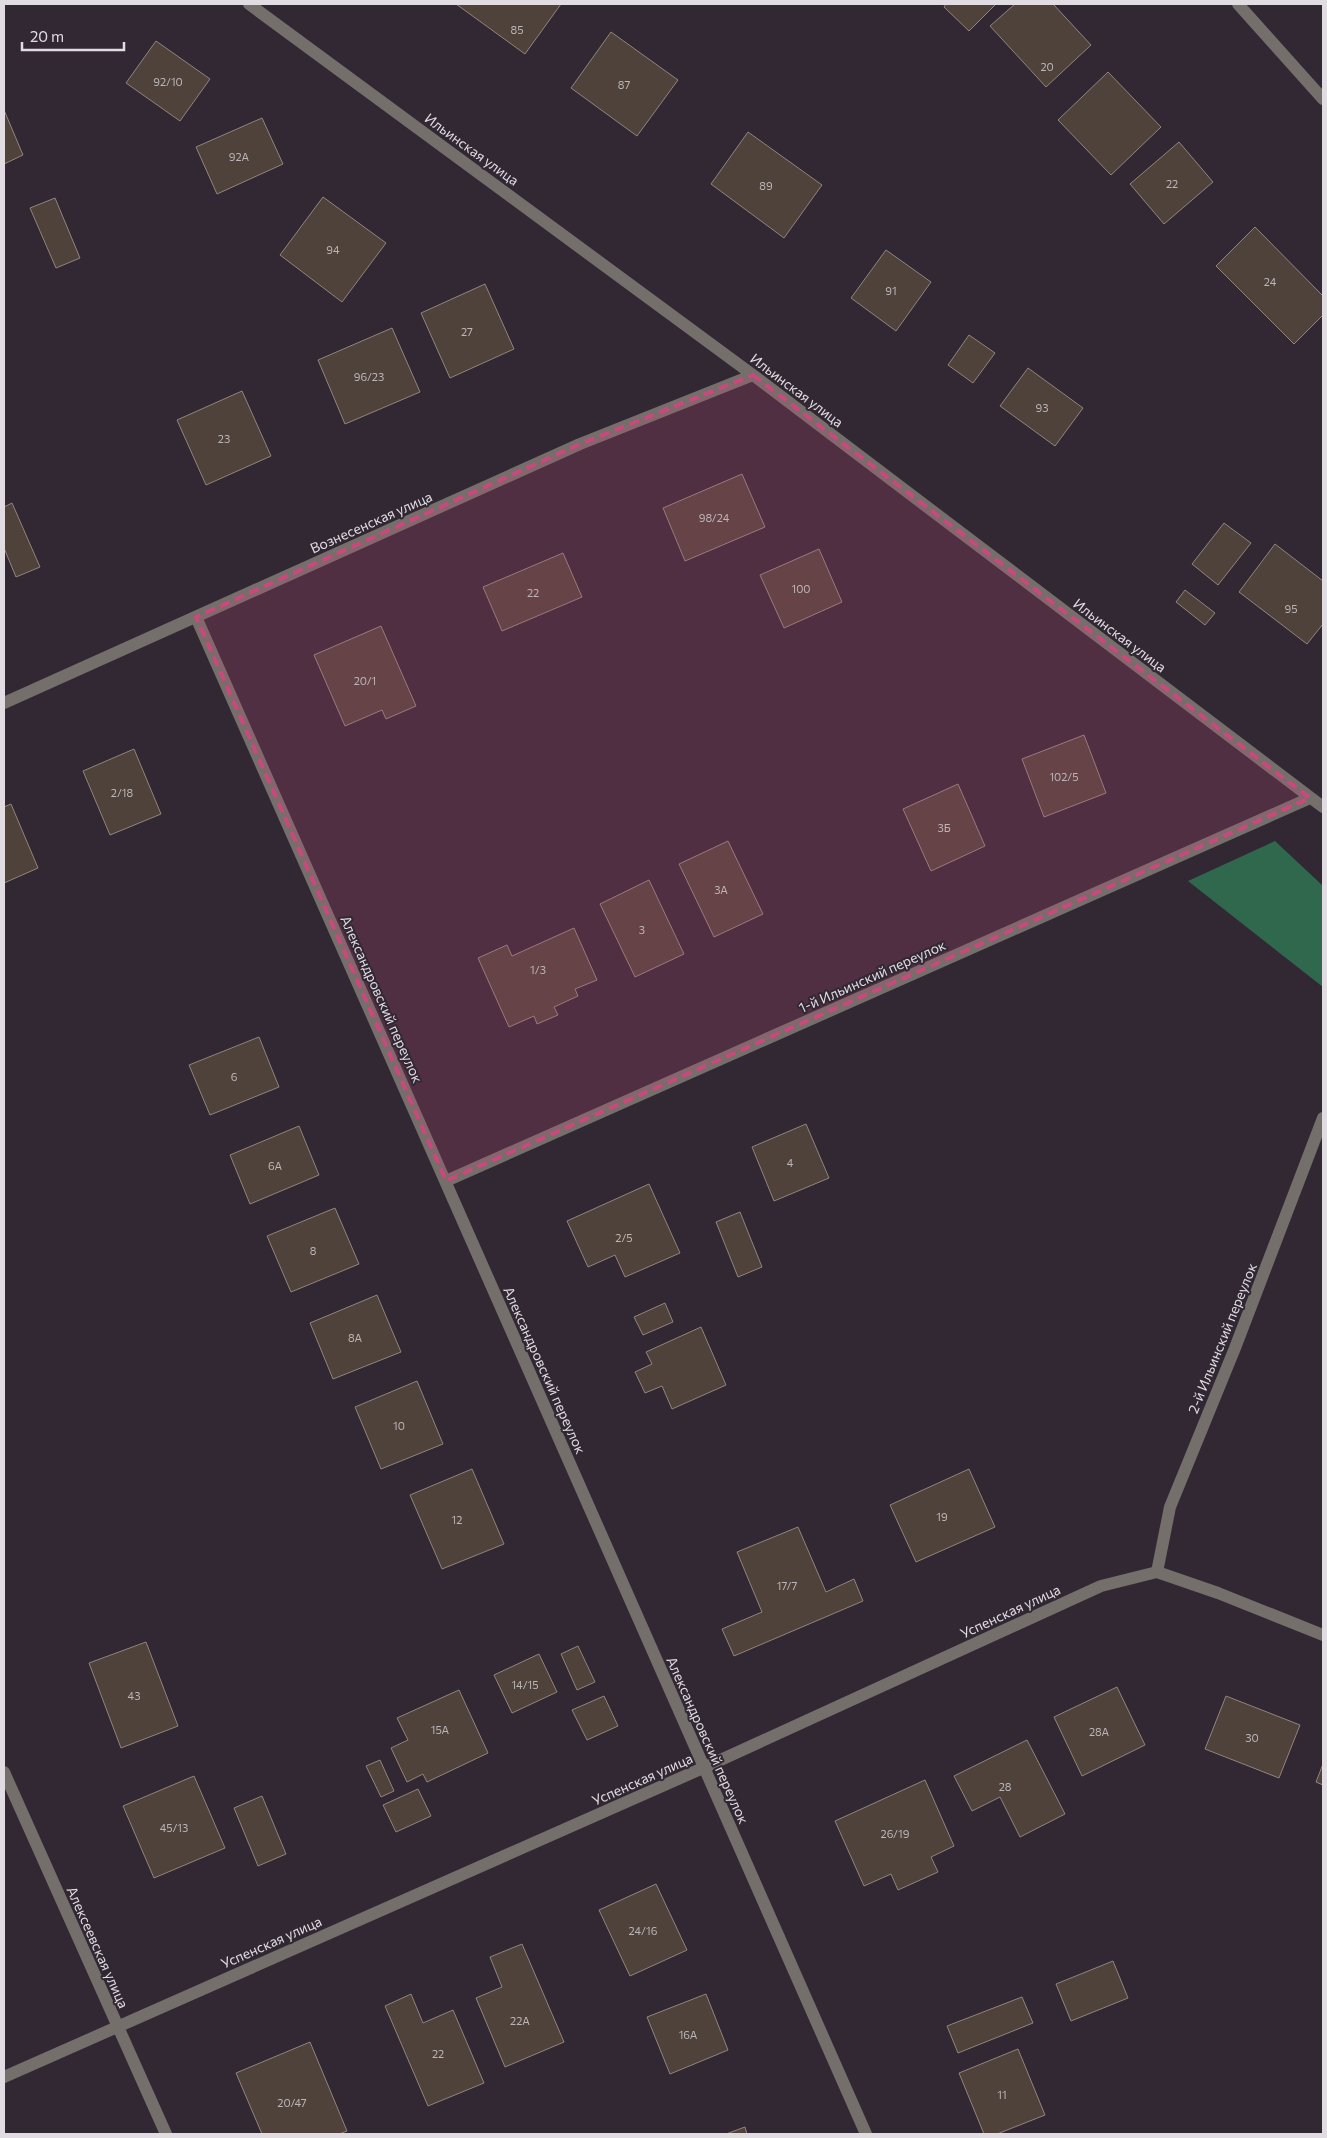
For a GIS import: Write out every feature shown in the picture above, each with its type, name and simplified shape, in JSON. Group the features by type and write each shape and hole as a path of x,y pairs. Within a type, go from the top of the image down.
{"street":[{"name":"Ильинская улица","path":"249,4 753,375 1323,807"},
{"path":"1238,4 1323,99"},
{"name":"Вознесенская улица","path":"4,703 580,444 753,375"},
{"name":"Александровский переулок","path":"196,617 866,2134"},
{"name":"1-й Ильинский переулок","path":"446,1181 1310,798"},
{"name":"2-й Ильинский переулок","path":"1157,1572 1170,1506 1235,1348 1323,1118"},
{"path":"1157,1572 1218,1593 1323,1635"},
{"name":"Успенская улица","path":"4,2077 703,1768 1101,1586 1157,1572"},
{"name":"Алексеевская улица","path":"4,1772 116,2026 166,2134"}],"highlighted area":[{"path":"753,375 1310,798 446,1181 196,617 580,444"}],"green space":[{"path":"1275,841 1323,886 1323,987 1188,881"}],"building":[{"path":"456,4 561,4 525,54"},
{"path":"946,4 996,4 969,31 944,7"},
{"path":"1015,4 1053,4 1091,45 1046,87 990,26"},
{"path":"611,32 678,80 637,136 571,88"},
{"path":"156,41 210,79 180,121 126,83"},
{"path":"1108,72 1161,127 1111,175 1058,120"},
{"path":"4,110 23,155 4,164"},
{"path":"262,118 283,164 217,194 196,147"},
{"path":"748,132 822,185 784,238 711,184"},
{"path":"1179,142 1213,182 1164,224 1130,184"},
{"path":"323,197 386,243 342,302 280,255"},
{"path":"55,198 80,258 56,268 30,208"},
{"path":"1255,227 1323,296 1323,315 1294,344 1216,266"},
{"path":"886,250 931,282 896,331 851,298"},
{"path":"485,284 514,349 450,378 421,313"},
{"path":"392,328 420,392 345,424 318,360"},
{"path":"969,335 995,353 973,383 948,365"},
{"path":"1028,368 1083,408 1055,446 1000,406"},
{"path":"242,391 271,456 206,485 177,420"},
{"path":"742,474 765,527 685,561 663,508"},
{"path":"12,503 40,567 16,577 4,548 4,507"},
{"path":"1224,523 1251,543 1218,585 1192,564"},
{"path":"1275,544 1323,581 1323,624 1307,644 1239,592"},
{"path":"819,549 842,602 784,628 760,575"},
{"path":"563,553 582,597 502,631 483,587"},
{"path":"1185,590 1215,613 1205,625 1176,602"},
{"path":"381,626 416,706 386,719 382,710 345,726 314,655"},
{"path":"1084,735 1106,793 1044,817 1022,759"},
{"path":"134,749 161,814 110,835 83,771"},
{"path":"958,784 985,846 931,871 903,809"},
{"path":"11,804 38,868 4,883 4,807"},
{"path":"728,841 763,914 714,937 679,864"},
{"path":"649,880 684,954 635,977 600,904"},
{"path":"574,928 597,980 575,989 578,996 554,1007 558,1015 537,1024 534,1016 509,1027 478,958 507,945 512,956"},
{"path":"259,1037 279,1087 210,1115 189,1065"},
{"path":"806,1124 829,1178 774,1201 752,1147"},
{"path":"299,1126 319,1175 250,1204 230,1155"},
{"path":"649,1184 680,1253 625,1277 615,1255 588,1267 567,1221"},
{"path":"335,1208 359,1264 291,1292 267,1236"},
{"path":"740,1212 762,1267 738,1277 716,1222"},
{"path":"377,1295 401,1352 333,1379 310,1323"},
{"path":"665,1303 673,1322 643,1335 634,1317"},
{"path":"701,1327 726,1385 672,1409 662,1386 645,1393 635,1372 652,1364 646,1352"},
{"path":"417,1381 443,1444 381,1469 355,1407"},
{"path":"472,1469 504,1544 442,1569 410,1495"},
{"path":"969,1469 995,1527 916,1562 890,1505"},
{"path":"798,1527 826,1592 854,1579 863,1601 734,1656 722,1629 762,1612 737,1552"},
{"path":"146,1642 178,1726 121,1748 89,1663"},
{"path":"578,1646 595,1682 577,1690 561,1654"},
{"path":"539,1654 557,1692 512,1713 494,1675"},
{"path":"1117,1687 1145,1745 1082,1776 1054,1717"},
{"path":"459,1690 488,1753 427,1782 423,1774 407,1782 391,1748 408,1740 397,1718"},
{"path":"604,1696 618,1726 587,1740 572,1710"},
{"path":"1226,1696 1300,1725 1279,1778 1205,1749"},
{"path":"1027,1740 1065,1814 1020,1837 1000,1797 972,1811 954,1776"},
{"path":"380,1760 394,1791 381,1797 366,1766"},
{"path":"1323,1764 1323,1785 1316,1782"},
{"path":"194,1776 225,1848 154,1878 123,1806"},
{"path":"925,1780 954,1846 931,1857 938,1872 898,1890 891,1874 864,1886 835,1821"},
{"path":"418,1789 431,1816 396,1832 383,1805"},
{"path":"262,1796 286,1854 258,1866 234,1808"},
{"path":"656,1884 687,1950 630,1976 599,1910"},
{"path":"522,1944 564,2042 505,2067 476,1998 502,1987 490,1957"},
{"path":"1113,1961 1128,1998 1071,2021 1056,1984"},
{"path":"411,1994 423,2023 453,2010 484,2083 428,2106 385,2006"},
{"path":"706,1994 728,2050 670,2074 647,2017"},
{"path":"1022,1997 1033,2023 958,2053 947,2026"},
{"path":"310,2042 347,2131 339,2134 262,2134 236,2073"},
{"path":"1018,2049 1045,2115 997,2134 984,2134 959,2073"},
{"path":"745,2127 747,2134 726,2134"}]}
